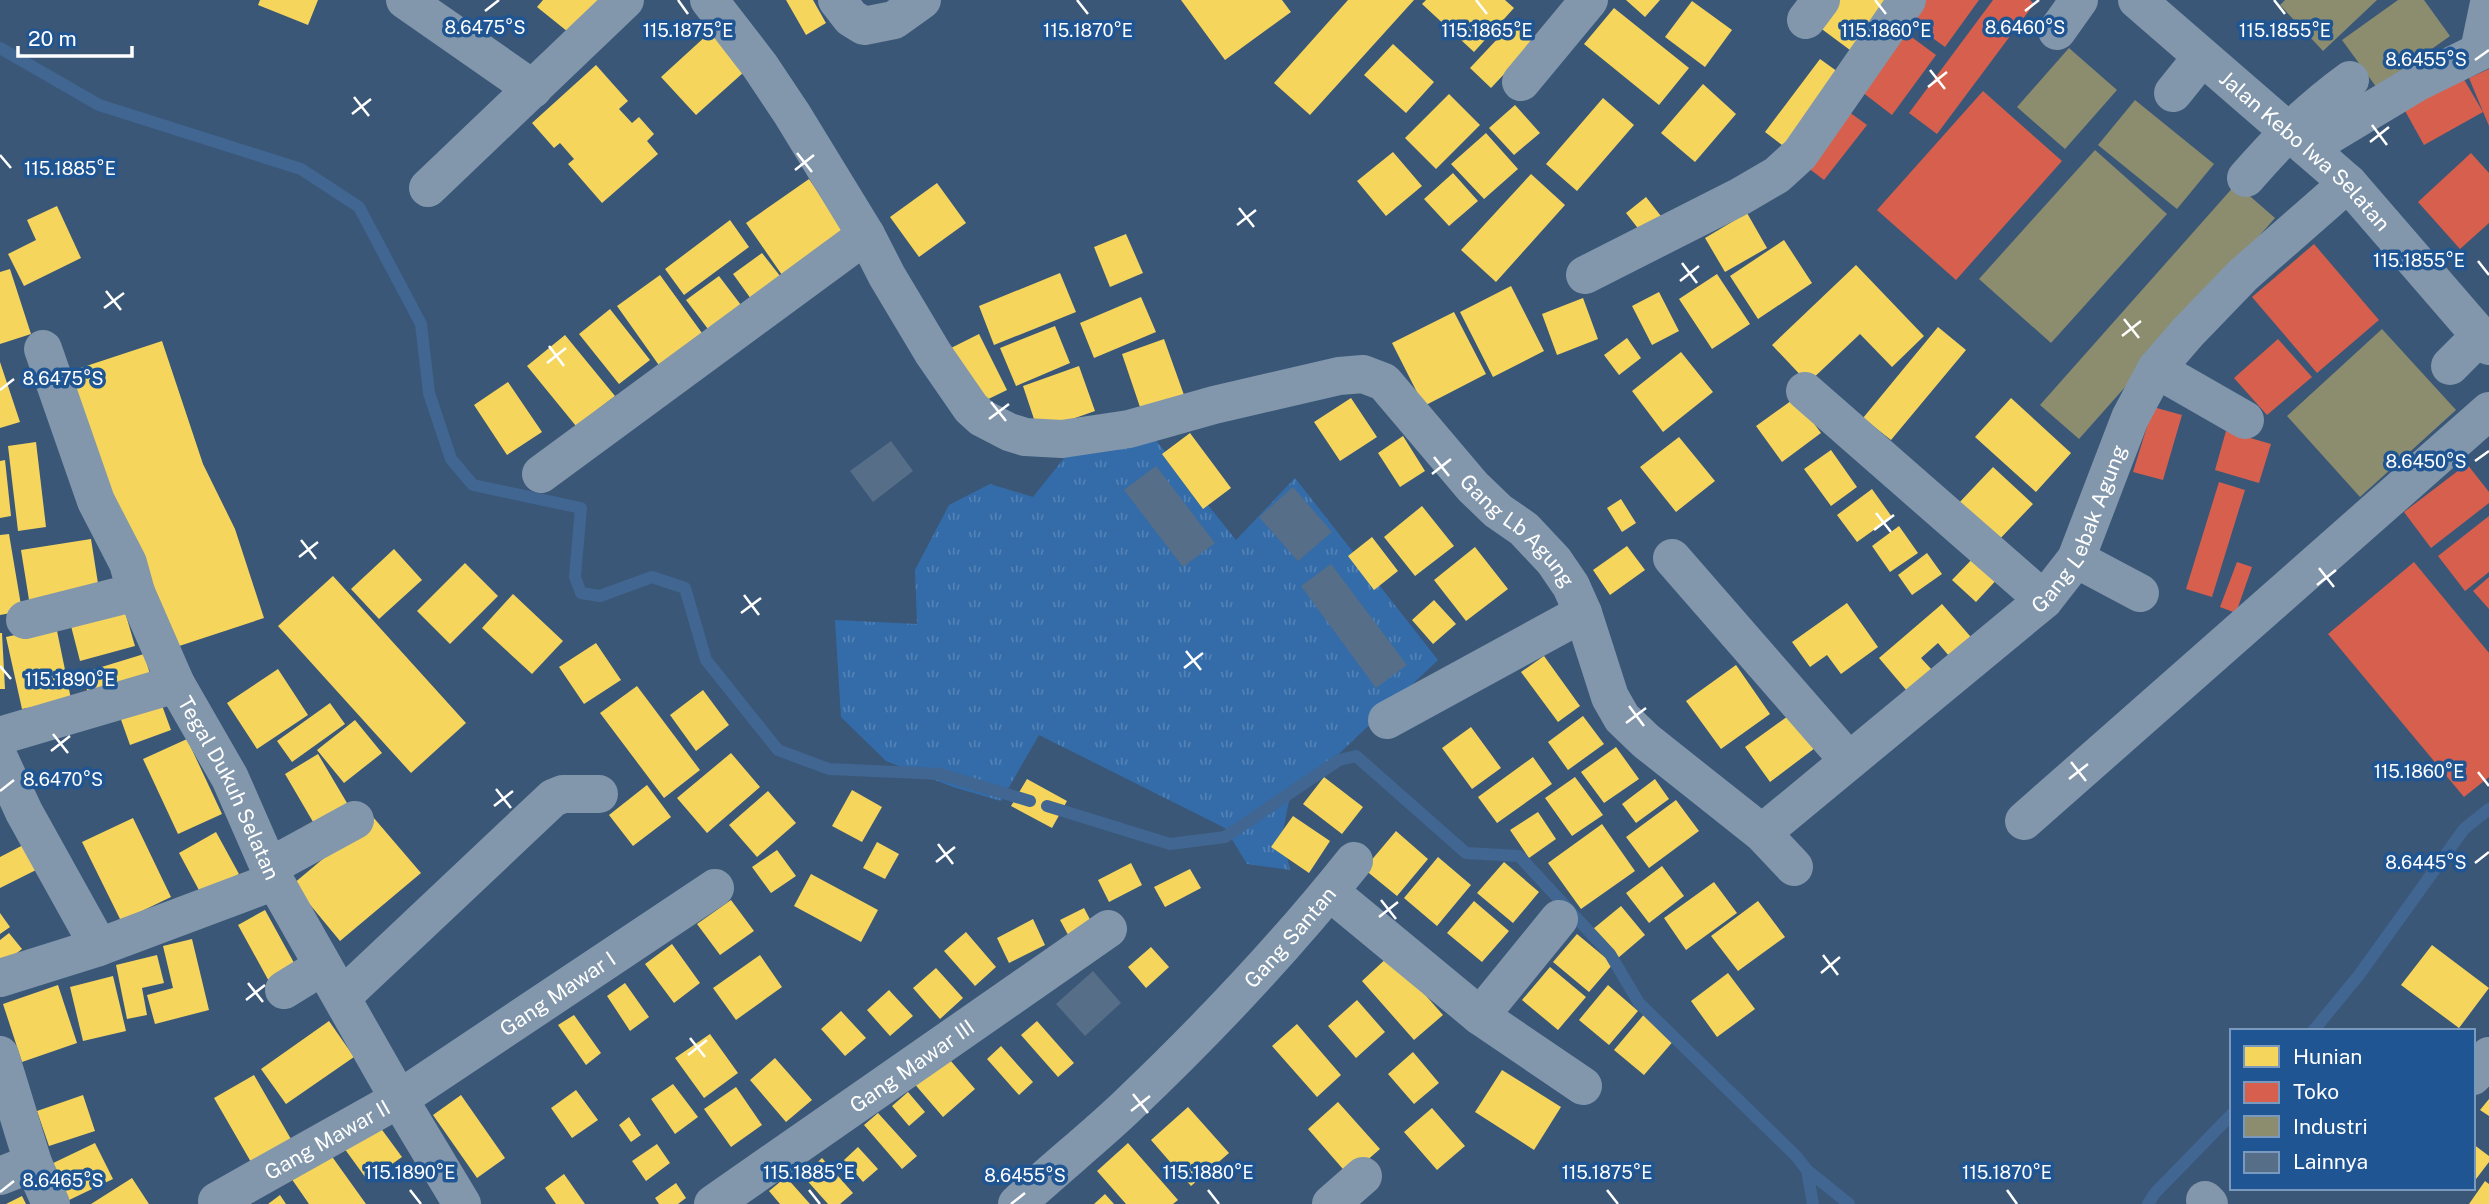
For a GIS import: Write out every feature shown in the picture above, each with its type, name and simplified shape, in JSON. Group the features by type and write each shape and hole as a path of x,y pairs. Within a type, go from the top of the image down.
{"street":[{"path":"405,0 533,89"},
{"path":"428,188 625,0"},
{"name":"Gang Lb Agung","path":"709,0 792,114 866,235 933,353 971,408 982,418 1009,432 1037,439 1096,436 1326,379 1363,374 1384,382 1473,487 1498,511 1524,529 1555,561 1571,586 1583,613 1609,697 1622,718 1646,741 1762,833 1794,867"},
{"path":"837,0 851,18 864,26 894,20 922,0"},
{"path":"1521,82 1589,0"},
{"path":"1585,275 1741,197 1777,175 1800,153 1907,0"},
{"path":"2057,31 2079,0"},
{"name":"Jalan Kebo Iwa Selatan","path":"2137,0 2348,183 2485,341"},
{"path":"2246,178 2298,139 2484,49 2489,3"},
{"path":"2173,93 2202,57"},
{"path":"2298,139 2318,104 2350,80"},
{"name":"Gang Lebak Agung","path":"1762,833 2043,600 2076,559 2130,418 2156,369 2243,275 2348,183"},
{"path":"541,474 866,235"},
{"path":"2450,366 2485,341"},
{"name":"Tegal Dukuh Selatan","path":"43,349 96,500 128,563 136,592 177,684 230,778 272,874 399,1099 449,1199"},
{"path":"2156,369 2245,420"},
{"path":"1805,391 2043,600"},
{"path":"2024,821 2489,411"},
{"path":"1672,558 1849,761"},
{"path":"2076,559 2140,593"},
{"path":"25,620 136,592"},
{"path":"1387,720 1583,613"},
{"path":"0,737 177,684"},
{"path":"0,760 24,812 99,947"},
{"path":"284,990 333,981 553,798 563,794 599,794"},
{"path":"0,978 99,947 272,874 355,820"},
{"path":"1330,891 1354,861"},
{"name":"Gang Mawar I","path":"399,1099 715,888"},
{"name":"Gang Santan","path":"1017,1204 1189,1046 1259,973 1330,891 1480,1016 1583,1086"},
{"path":"1480,1016 1559,919"},
{"name":"Gang Mawar III","path":"713,1204 1108,929"},
{"path":"0,1055 16,1170 51,1204"},
{"path":"2475,1074 2489,1056"},
{"name":"Gang Mawar II","path":"217,1201 399,1099"},
{"path":"1331,1204 1363,1177"}],"green space":[{"path":"1138,418 1236,540 1295,478 1438,660 1289,801 1282,835 1290,870 1247,864 1225,828 1039,735 1001,801 953,787 886,761 841,717 835,620 917,624 915,570 949,505 990,484 1033,497 1092,423"}],"building: Hunian":[{"path":"260,0 318,0 308,25 258,5"},
{"path":"543,0 613,0 578,40 537,7"},
{"path":"786,0 813,0 826,23 806,35"},
{"path":"1181,0 1282,0 1291,12 1225,60"},
{"path":"1348,0 1414,0 1310,115 1274,83"},
{"path":"1426,0 1505,0 1514,8 1474,52 1422,4"},
{"path":"1626,0 1660,0 1645,17"},
{"path":"1834,0 1902,0 1858,56 1815,24"},
{"path":"1692,1 1732,30 1705,67 1665,37"},
{"path":"1614,8 1689,68 1659,105 1584,44"},
{"path":"1517,18 1538,38 1491,88 1470,68"},
{"path":"719,24 754,63 696,115 661,77"},
{"path":"1393,44 1434,82 1406,113 1364,75"},
{"path":"1820,59 1845,77 1790,151 1765,132"},
{"path":"596,65 628,101 619,109 632,123 639,117 654,134 647,141 658,154 602,203 568,164 574,159 560,143 554,148 532,123"},
{"path":"1703,84 1736,114 1695,162 1661,133"},
{"path":"1449,94 1480,125 1436,169 1405,138"},
{"path":"1603,98 1634,125 1577,191 1546,164"},
{"path":"1515,105 1540,133 1514,155 1489,128"},
{"path":"1486,133 1518,169 1484,199 1451,164"},
{"path":"1393,152 1422,186 1386,216 1357,181"},
{"path":"1453,173 1478,201 1449,226 1424,199"},
{"path":"1531,174 1565,205 1496,282 1461,250"},
{"path":"809,179 845,232 782,275 746,223"},
{"path":"937,183 966,223 919,257 890,217"},
{"path":"1646,197 1664,220 1644,236 1626,213"},
{"path":"57,206 81,258 24,286 8,254 36,240 27,220"},
{"path":"1747,213 1767,248 1725,272 1705,238"},
{"path":"730,220 749,247 684,295 665,269"},
{"path":"1126,234 1143,273 1110,287 1094,247"},
{"path":"1784,240 1812,283 1758,319 1730,276"},
{"path":"762,253 784,281 754,303 733,274"},
{"path":"1856,265 1924,336 1892,367 1860,334 1808,383 1772,345"},
{"path":"10,269 31,334 0,344 0,272"},
{"path":"1060,273 1076,312 994,345 979,306"},
{"path":"1717,274 1750,324 1712,349 1679,299"},
{"path":"660,275 707,340 663,371 617,306"},
{"path":"719,276 744,309 711,333 686,300"},
{"path":"1511,286 1544,351 1493,377 1460,312"},
{"path":"1659,292 1679,331 1652,345 1632,306"},
{"path":"1141,297 1156,332 1094,358 1080,323"},
{"path":"1583,298 1598,339 1557,355 1542,314"},
{"path":"610,309 650,360 619,384 579,334"},
{"path":"1454,312 1486,374 1424,406 1392,343"},
{"path":"1055,326 1070,363 1016,386 1000,348"},
{"path":"1938,327 1966,350 1891,440 1863,418"},
{"path":"979,334 1007,390 976,405 949,349"},
{"path":"565,335 615,396 576,426 527,366"},
{"path":"1627,338 1641,358 1619,375 1604,355"},
{"path":"1164,339 1184,395 1141,410 1122,354"},
{"path":"162,341 203,464 235,529 264,618 164,651 62,374"},
{"path":"1681,352 1713,392 1663,432 1632,391"},
{"path":"0,362 20,422 0,428"},
{"path":"1079,366 1095,411 1038,431 1023,386"},
{"path":"508,382 542,432 507,455 474,405"},
{"path":"1351,398 1377,437 1340,461 1314,422"},
{"path":"1795,398 1821,433 1782,462 1756,426"},
{"path":"2011,398 2071,453 2036,492 1975,437"},
{"path":"1190,433 1231,488 1203,509 1162,454"},
{"path":"1403,436 1425,471 1400,487 1378,453"},
{"path":"1679,437 1715,481 1676,512 1640,467"},
{"path":"36,442 46,527 18,531 8,446"},
{"path":"1831,450 1857,487 1831,506 1804,469"},
{"path":"5,460 11,516 0,518 0,461"},
{"path":"1993,467 2033,504 1996,543 1957,505"},
{"path":"1872,489 1892,517 1857,542 1837,515"},
{"path":"1621,499 1636,523 1622,532 1607,508"},
{"path":"1422,506 1454,546 1415,576 1384,537"},
{"path":"1899,526 1918,553 1890,572 1872,546"},
{"path":"9,534 22,611 0,615 0,535"},
{"path":"1372,537 1398,571 1374,590 1348,556"},
{"path":"91,539 100,596 30,606 21,550"},
{"path":"1627,546 1645,570 1610,595 1593,570"},
{"path":"1475,547 1508,589 1466,621 1434,580"},
{"path":"394,549 422,580 379,619 351,589"},
{"path":"1927,553 1942,574 1912,595 1898,575"},
{"path":"1978,553 2001,575 1976,602 1952,580"},
{"path":"465,563 498,596 450,644 417,611"},
{"path":"333,576 466,723 411,773 278,626"},
{"path":"513,594 563,641 532,674 482,628"},
{"path":"1434,600 1456,624 1433,644 1412,620"},
{"path":"1847,603 1878,647 1841,674 1827,655 1810,667 1792,642"},
{"path":"1942,604 1977,644 1955,663 1938,643 1921,658 1932,670 1907,691 1879,658"},
{"path":"125,612 135,646 80,661 71,626"},
{"path":"56,626 71,699 22,709 6,637"},
{"path":"2,633 5,689 0,689"},
{"path":"596,643 621,680 584,704 559,667"},
{"path":"144,654 153,684 91,703 82,673"},
{"path":"1544,656 1580,706 1558,722 1521,672"},
{"path":"1736,665 1770,714 1721,749 1686,701"},
{"path":"278,669 308,715 257,749 227,703"},
{"path":"637,686 700,770 664,798 600,713"},
{"path":"703,690 729,725 696,751 670,715"},
{"path":"160,700 171,730 130,745 119,714"},
{"path":"330,703 345,724 292,762 277,741"},
{"path":"1795,711 1819,745 1770,782 1745,747"},
{"path":"1583,716 1604,744 1568,770 1548,742"},
{"path":"355,720 382,753 344,783 317,750"},
{"path":"1471,727 1501,768 1472,789 1442,748"},
{"path":"187,739 222,814 178,834 143,759"},
{"path":"1616,747 1639,779 1604,803 1581,772"},
{"path":"731,753 760,787 707,833 677,798"},
{"path":"318,754 350,808 316,827 285,774"},
{"path":"1533,757 1552,784 1497,823 1478,797"},
{"path":"1324,777 1363,807 1342,834 1303,804"},
{"path":"1575,777 1603,815 1572,836 1545,798"},
{"path":"1027,779 1067,801 1052,828 1011,806"},
{"path":"1655,779 1669,799 1636,823 1622,804"},
{"path":"647,785 671,817 633,846 609,815"},
{"path":"852,790 882,807 862,842 832,826"},
{"path":"768,791 796,823 757,857 729,825"},
{"path":"1676,800 1699,831 1649,868 1626,837"},
{"path":"1538,812 1556,839 1529,858 1510,830"},
{"path":"1293,816 1330,841 1309,873 1271,847"},
{"path":"373,817 421,873 340,941 293,884"},
{"path":"133,818 171,897 121,921 82,842"},
{"path":"1602,824 1635,871 1581,909 1548,863"},
{"path":"1396,831 1428,859 1397,896 1364,869"},
{"path":"216,832 239,874 201,894 179,853"},
{"path":"29,842 42,867 0,888 0,857"},
{"path":"877,842 899,854 885,879 863,868"},
{"path":"777,850 796,876 771,893 752,867"},
{"path":"1438,857 1471,885 1437,926 1404,898"},
{"path":"1504,862 1539,892 1513,923 1477,893"},
{"path":"1131,863 1142,885 1109,902 1098,880"},
{"path":"1662,866 1684,896 1649,923 1626,893"},
{"path":"1190,869 1201,888 1165,907 1154,887"},
{"path":"811,874 878,910 861,942 794,906"},
{"path":"1714,882 1737,913 1686,950 1664,918"},
{"path":"731,900 754,931 720,955 697,924"},
{"path":"1474,901 1509,931 1482,962 1447,933"},
{"path":"1758,901 1785,937 1738,971 1711,936"},
{"path":"1621,906 1645,935 1618,958 1593,929"},
{"path":"1084,908 1095,929 1072,942 1060,920"},
{"path":"265,910 298,970 271,985 238,925"},
{"path":"0,913 10,927 0,934"},
{"path":"1033,919 1045,945 1009,963 997,938"},
{"path":"966,932 996,967 975,986 944,951"},
{"path":"9,933 22,949 0,966 0,940"},
{"path":"1577,934 1613,964 1589,992 1553,962"},
{"path":"192,939 209,1010 155,1024 147,995 173,988 163,946"},
{"path":"672,944 700,983 674,1003 645,964"},
{"path":"2432,945 2489,988 2459,1028 2401,985"},
{"path":"1151,947 1169,967 1146,988 1128,967"},
{"path":"157,955 164,983 142,988 147,1015 127,1019 116,965"},
{"path":"760,955 782,987 736,1020 713,988"},
{"path":"1390,955 1443,1015 1414,1040 1362,981"},
{"path":"1550,967 1586,997 1558,1030 1522,1000"},
{"path":"936,968 963,998 940,1019 913,988"},
{"path":"1728,973 1755,1009 1717,1037 1691,1001"},
{"path":"113,976 126,1031 83,1041 70,987"},
{"path":"625,983 649,1017 630,1031 607,996"},
{"path":"58,985 77,1043 22,1062 3,1004"},
{"path":"1608,985 1638,1011 1609,1045 1579,1020"},
{"path":"889,990 913,1016 890,1036 867,1010"},
{"path":"1357,1000 1385,1032 1356,1058 1328,1026"},
{"path":"841,1011 866,1038 845,1056 821,1029"},
{"path":"1646,1012 1676,1038 1644,1075 1614,1050"},
{"path":"574,1015 601,1053 586,1065 558,1025"},
{"path":"329,1021 354,1057 286,1104 261,1069"},
{"path":"1037,1021 1074,1063 1058,1077 1021,1035"},
{"path":"1297,1024 1341,1075 1317,1097 1272,1046"},
{"path":"710,1034 738,1073 704,1098 675,1058"},
{"path":"1001,1046 1033,1082 1019,1095 987,1059"},
{"path":"1413,1052 1439,1083 1414,1104 1388,1074"},
{"path":"944,1053 975,1089 943,1117 912,1081"},
{"path":"775,1058 812,1100 786,1122 750,1080"},
{"path":"1502,1070 1561,1107 1534,1150 1475,1112"},
{"path":"254,1075 295,1146 255,1169 214,1098"},
{"path":"673,1084 698,1117 675,1134 651,1099"},
{"path":"736,1087 762,1125 731,1147 704,1109"},
{"path":"576,1090 598,1120 572,1138 551,1108"},
{"path":"908,1092 925,1112 909,1126 892,1106"},
{"path":"83,1095 95,1131 49,1146 37,1111"},
{"path":"461,1095 505,1158 477,1178 433,1115"},
{"path":"2489,1099 2489,1116 2480,1110"},
{"path":"1338,1102 1380,1149 1349,1176 1308,1129"},
{"path":"1188,1107 1229,1153 1191,1186 1151,1140"},
{"path":"1432,1108 1465,1146 1437,1170 1404,1132"},
{"path":"878,1113 917,1156 902,1169 864,1125"},
{"path":"629,1117 641,1135 631,1142 619,1125"},
{"path":"377,1123 402,1157 368,1181 344,1148"},
{"path":"95,1143 113,1179 65,1202 47,1166"},
{"path":"1128,1143 1178,1200 1173,1204 1126,1204 1097,1171"},
{"path":"657,1144 670,1163 646,1181 632,1161"},
{"path":"2475,1146 2489,1156 2489,1162 2475,1180"},
{"path":"858,1147 878,1169 863,1182 844,1160"},
{"path":"328,1151 366,1204 309,1204 291,1178"},
{"path":"822,1158 853,1193 840,1204 828,1204 803,1176"},
{"path":"564,1174 585,1204 556,1204 545,1188"},
{"path":"786,1177 810,1204 780,1204 769,1191"},
{"path":"132,1178 149,1204 91,1204"},
{"path":"2485,1181 2489,1184 2489,1204 2469,1204"},
{"path":"676,1183 686,1198 678,1204 659,1204 655,1198"},
{"path":"1105,1194 1114,1204 1094,1204"},
{"path":"280,1195 286,1204 268,1204"},
{"path":"22,1196 26,1204 6,1204"}],"building: Toko":[{"path":"1919,0 1979,0 1945,47 1905,18"},
{"path":"1993,0 2030,0 2034,4 1937,134 1909,113"},
{"path":"1906,33 1936,55 1892,115 1862,92"},
{"path":"2489,69 2489,126 2469,78"},
{"path":"2462,76 2483,112 2424,145 2404,109"},
{"path":"1983,91 2062,161 1956,280 1877,210"},
{"path":"1845,109 1867,125 1824,180 1803,164"},
{"path":"2471,153 2489,173 2489,223 2460,249 2418,202"},
{"path":"2314,244 2379,320 2317,373 2252,297"},
{"path":"2278,339 2312,377 2267,415 2234,378"},
{"path":"2153,407 2182,415 2163,480 2133,472"},
{"path":"2226,431 2271,444 2259,483 2215,470"},
{"path":"2467,464 2489,492 2489,503 2431,548 2404,512"},
{"path":"2219,482 2245,490 2212,597 2186,589"},
{"path":"2489,516 2489,572 2465,591 2438,556"},
{"path":"2237,562 2252,567 2236,613 2220,607"},
{"path":"2414,562 2489,653 2489,777 2464,797 2328,634"},
{"path":"2489,577 2489,609 2473,591"}],"building: Industri":[{"path":"2285,0 2377,0 2323,51 2280,5"},
{"path":"2398,0 2424,0 2450,36 2377,88 2342,40"},
{"path":"2069,48 2117,90 2065,149 2017,107"},
{"path":"2135,100 2214,164 2177,209 2098,145"},
{"path":"2095,150 2167,214 2051,343 1979,279"},
{"path":"2236,184 2275,218 2079,439 2040,405"},
{"path":"2382,329 2456,410 2360,497 2287,416"}],"building: Lainnya":[{"path":"891,441 913,471 873,502 850,471"},
{"path":"1156,466 1215,543 1183,567 1124,490"},
{"path":"1293,487 1332,532 1298,561 1259,517"},
{"path":"1331,564 1407,665 1376,688 1301,586"},
{"path":"1093,971 1121,1003 1085,1036 1056,1004"}],"waterway":[{"path":"0,48 99,105 301,169 359,207 421,324 429,393 451,459 473,485 581,508 575,577 581,593 600,596 652,577 685,588 706,660 778,750 829,769 940,774 1030,801"},
{"path":"1047,806 1170,844 1225,837 1339,760 1356,756 1466,853 1519,856 1610,954 1639,1003 1796,1156 1807,1170 1813,1204"},
{"path":"2315,1029 2359,975 2464,829 2489,809"},
{"path":"2148,1204 2155,1193 2230,1116"},
{"path":"1807,1170 1849,1204"}]}
